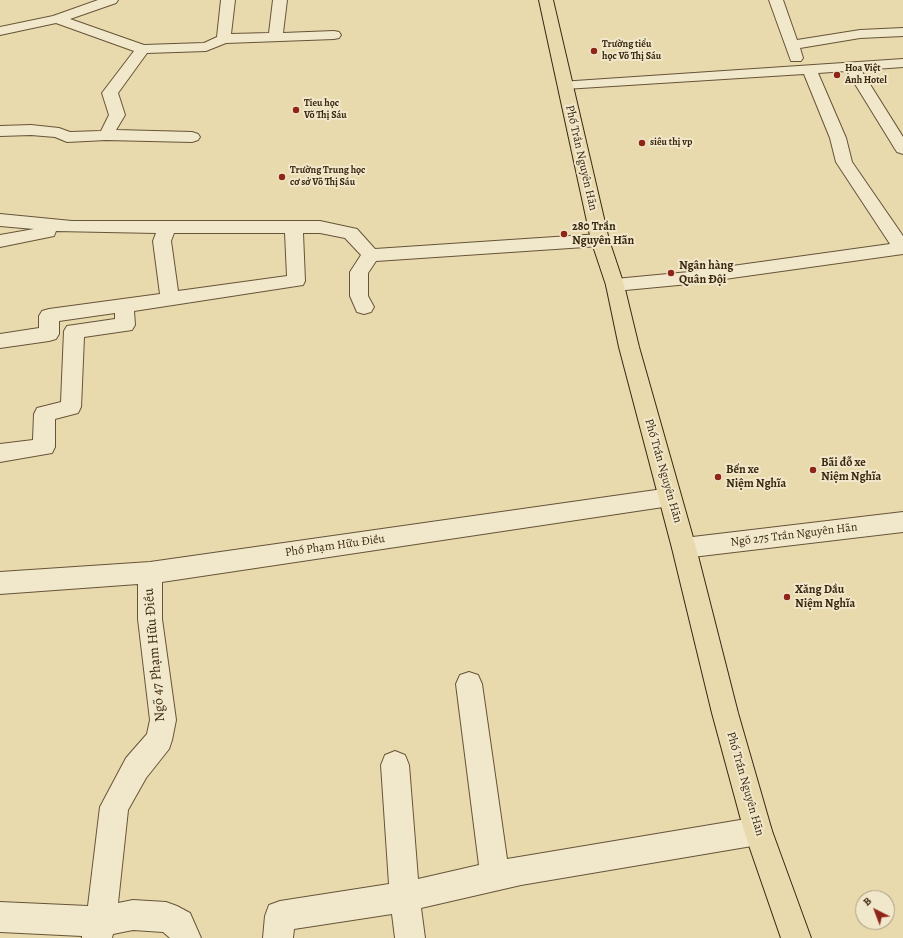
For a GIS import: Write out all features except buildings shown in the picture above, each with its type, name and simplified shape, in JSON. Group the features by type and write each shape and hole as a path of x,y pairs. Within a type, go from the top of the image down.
{"main road":[{"name":"Phố Trần Nguyên Hãn","path":"546,0 600,240 615,284 629,347 684,548 725,713 758,830 796,938"}],"street":[{"path":"0,31 57,19 111,0"},
{"path":"224,39 228,0"},
{"path":"275,37 280,0"},
{"path":"615,284 689,278 903,248 844,162 838,138 805,69 790,45 776,0"},
{"path":"57,19 143,49 206,47 224,39 334,35"},
{"path":"790,45 860,34 903,32"},
{"path":"106,135 117,115 110,92 143,49"},
{"path":"565,85 903,63"},
{"path":"852,66 886,124 903,149"},
{"path":"886,124 903,123"},
{"path":"0,131 31,130 60,133 67,137 106,135 192,137"},
{"path":"0,220 72,227 320,227 351,233 371,255"},
{"path":"0,241 72,227"},
{"path":"0,341 48,334 49,316 296,281 294,227"},
{"path":"167,228 162,241 170,298"},
{"path":"371,255 600,240"},
{"path":"364,308 359,296 359,272 371,255"},
{"path":"0,453 44,447 44,414 71,407 74,332 125,326 124,305"},
{"name":"Phố Phạm Hữu Điều","path":"0,584 150,573 670,497"},
{"name":"Ngõ 275 Trần Nguyên Hãn","path":"684,548 903,522"},
{"name":"Ngõ 47 Phạm Hữu Điều","path":"99,930 114,807 136,768 158,740 163,720 150,620 150,573"},
{"path":"469,684 495,876"},
{"path":"395,766 405,897 410,938"},
{"path":"278,938 280,916 405,897 495,876 758,830"},
{"path":"0,917 99,930 133,915 166,917 179,924 186,938"}],"place":[{"name":"Trường tiểu học Võ Thị Sáu","path":"594,51"},
{"name":"Hoa Việt Anh Hotel","path":"837,75"},
{"name":"Tieu học Võ Thị Sáu","path":"296,110"},
{"name":"siêu thị vp","path":"642,143"},
{"name":"Trường Trung học cơ sở Võ Thị Sáu","path":"282,177"},
{"name":"280 Trần Nguyên Hãn","path":"564,234"},
{"name":"Ngân hàng Quân Đội","path":"671,273"},
{"name":"Bãi đỗ xe Niệm Nghĩa","path":"813,470"},
{"name":"Bến xe Niệm Nghĩa","path":"718,477"},
{"name":"Xăng Dầu Niệm Nghĩa","path":"787,597"}]}
